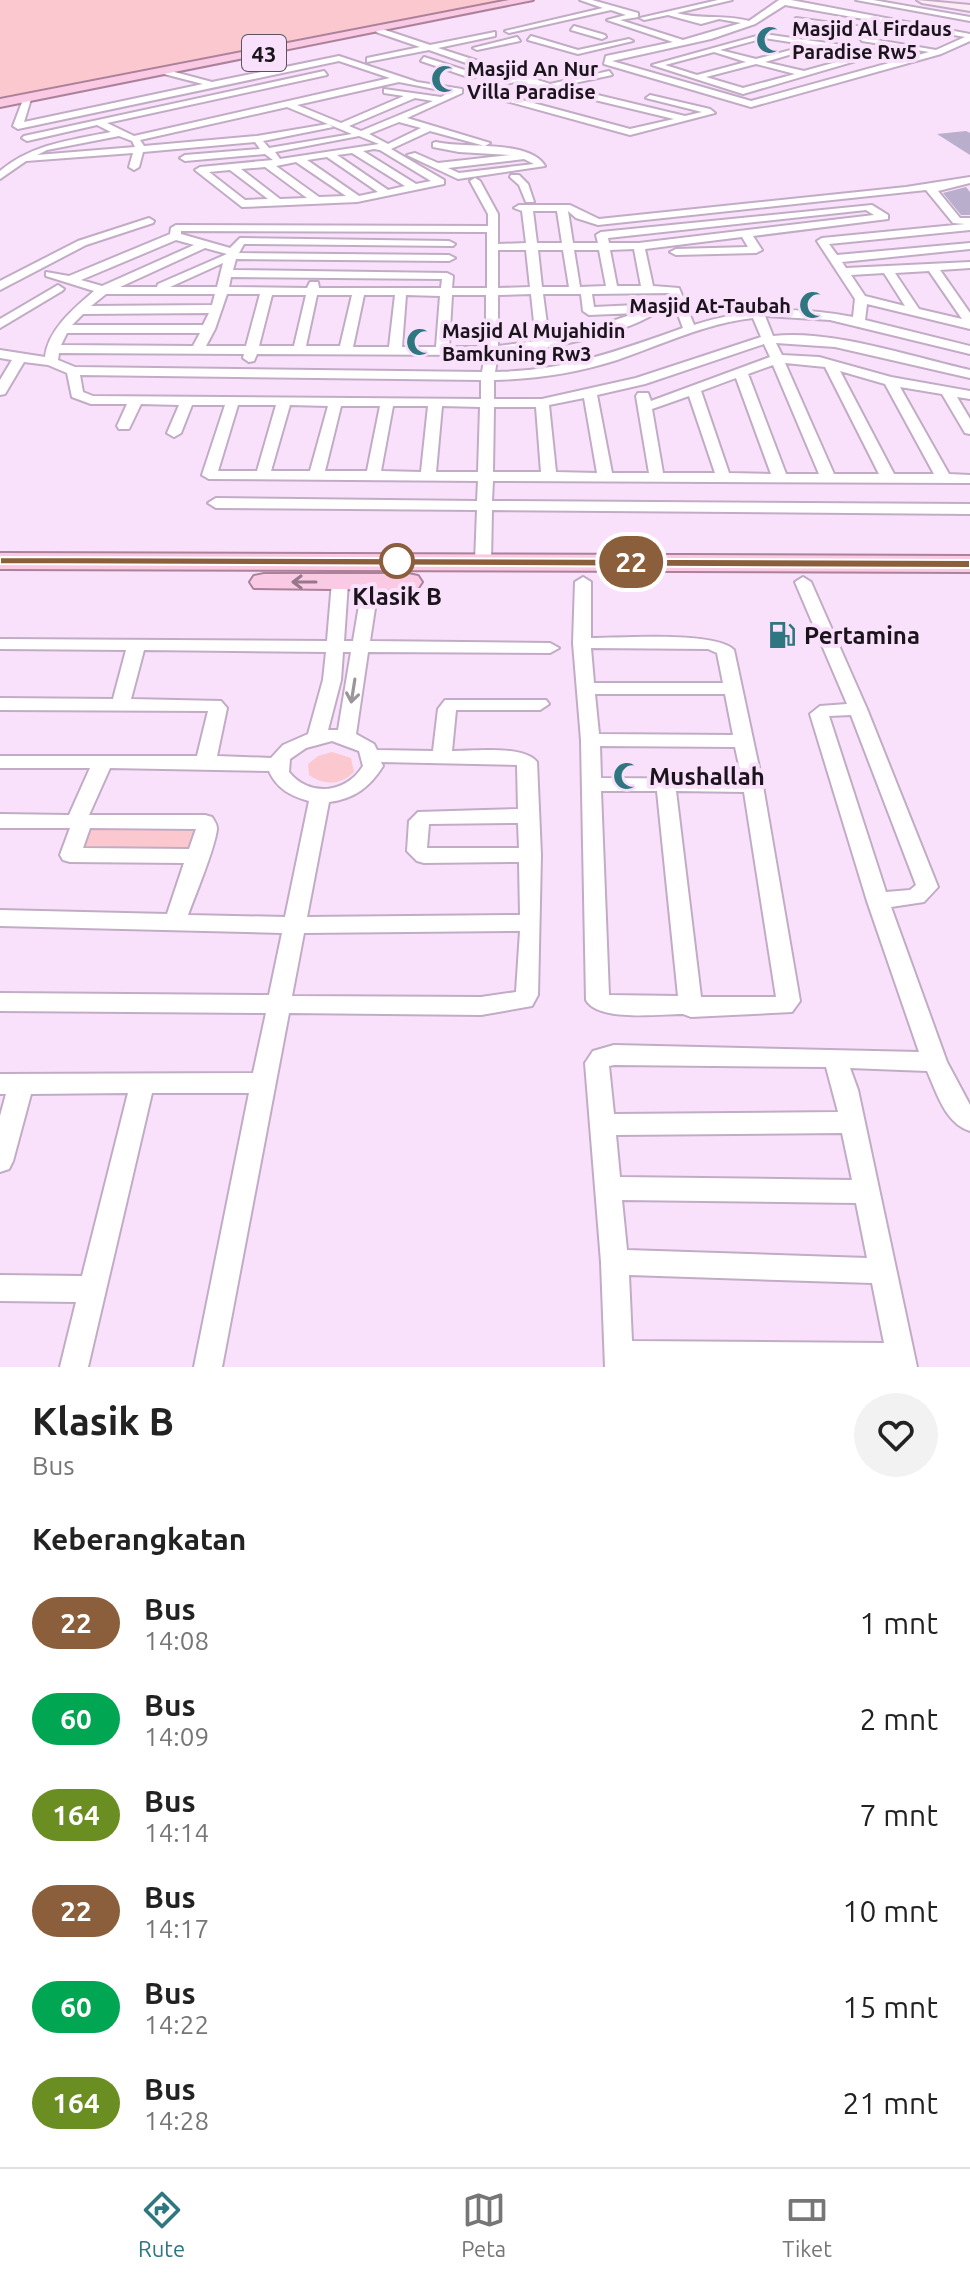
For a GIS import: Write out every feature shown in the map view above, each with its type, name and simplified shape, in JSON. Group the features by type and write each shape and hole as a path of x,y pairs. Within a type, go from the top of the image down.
{"highway":[{"name":"43","path":"0,102 518,0"},
{"name":"43","path":"0,102 192,68 527,0"},
{"path":"0,561 970,564"},
{"path":"0,581 970,583"}],"main road":[{"path":"922,0 970,7"},
{"path":"935,0 970,7"}],"street":[{"path":"584,0 670,25"},
{"path":"563,30 728,0"},
{"path":"822,0 849,5 876,3 970,19"},
{"path":"970,27 886,22 784,1 752,22 708,37 607,62 751,104 938,52 970,37"},
{"path":"668,13 703,22 719,17 734,7 709,4"},
{"path":"861,4 908,16 941,31 970,37"},
{"path":"822,23 849,5"},
{"path":"688,8 766,25"},
{"path":"812,8 795,19 938,52"},
{"path":"509,31 612,9"},
{"path":"794,29 837,35 872,30 900,34 931,12"},
{"path":"872,30 908,16"},
{"path":"560,20 618,34"},
{"path":"611,20 832,81"},
{"path":"582,26 602,37"},
{"path":"581,42 639,28"},
{"path":"682,29 708,37"},
{"path":"379,30 522,79 685,119"},
{"path":"919,39 941,31"},
{"path":"674,83 823,44 850,32"},
{"path":"600,48 552,33 530,38 576,52 600,48 659,35"},
{"path":"27,138 492,34"},
{"path":"764,36 879,53 743,91 656,65 751,39 764,36"},
{"path":"399,65 517,39"},
{"path":"751,39 846,63"},
{"path":"735,45 829,68"},
{"path":"821,57 854,49"},
{"path":"689,56 782,81"},
{"path":"18,126 339,58 366,62 380,72 415,84 459,91 358,135 267,151 180,158"},
{"path":"424,59 474,76"},
{"path":"192,68 250,101 270,108"},
{"path":"282,69 342,91"},
{"path":"458,81 499,71"},
{"path":"167,72 215,83"},
{"path":"351,78 380,72"},
{"path":"503,99 609,73"},
{"path":"550,74 481,88 480,91 630,132 711,113 640,95"},
{"path":"719,85 744,78"},
{"path":"136,144 199,124 399,79"},
{"path":"578,80 601,86"},
{"path":"209,110 337,81"},
{"path":"303,111 415,84"},
{"path":"387,91 442,100"},
{"path":"236,92 303,111 462,176 540,166 525,156 399,119"},
{"path":"523,92 579,106"},
{"path":"560,114 626,92"},
{"path":"341,126 412,96"},
{"path":"27,99 17,131 44,148"},
{"path":"142,99 199,124"},
{"path":"353,112 364,116"},
{"path":"155,122 182,116"},
{"path":"632,119 659,126"},
{"path":"99,123 121,131 136,144"},
{"path":"29,159 136,144 257,139 328,127"},
{"path":"391,146 430,127"},
{"path":"0,176 15,163 44,148 121,131"},
{"path":"414,156 455,136"},
{"path":"257,139 281,162"},
{"path":"134,167 136,144"},
{"path":"436,145 456,151"},
{"path":"374,146 383,148 440,182 357,199 244,204 200,170 329,154 374,146"},
{"path":"414,156 496,147"},
{"path":"355,150 415,188"},
{"path":"329,154 388,194"},
{"path":"439,166 525,156"},
{"path":"298,159 357,199"},
{"path":"0,163 15,163"},
{"path":"267,164 318,201"},
{"path":"232,167 278,202"},
{"path":"483,562 494,229 493,214 476,182 517,178 526,205 533,248 543,344"},
{"path":"526,205 571,209 580,216 598,222 970,182"},
{"path":"970,182 931,189 957,221 970,224"},
{"path":"757,205 785,229"},
{"path":"601,235 870,207 884,217 640,249"},
{"path":"562,208 568,248 589,311 592,330"},
{"path":"0,286 82,243 149,221"},
{"path":"598,222 612,289"},
{"path":"859,320 861,299 822,241 970,224"},
{"path":"175,236 176,228 182,226 494,229"},
{"path":"299,350 330,227"},
{"path":"442,350 450,229"},
{"path":"493,247 756,250 746,234"},
{"path":"70,280 175,236 235,250 322,258 449,258"},
{"path":"153,290 235,250 325,242 449,244"},
{"path":"51,355 62,329 103,290 201,244"},
{"path":"836,259 964,246 970,263 843,272"},
{"path":"640,249 648,289"},
{"path":"198,349 217,309 235,250"},
{"path":"932,267 970,323"},
{"path":"888,270 915,312"},
{"path":"226,273 447,276"},
{"path":"50,274 103,290 675,290 689,329"},
{"path":"0,324 58,289"},
{"path":"244,374 267,291"},
{"path":"395,349 401,291"},
{"path":"346,350 359,292"},
{"path":"861,299 970,323"},
{"path":"589,311 681,307"},
{"path":"79,310 217,309"},
{"path":"0,354 20,357 198,349 492,351 543,344 655,309"},
{"path":"757,313 828,477"},
{"path":"51,355 73,371 313,376 529,375 563,370 689,329 757,313 813,313 859,320 970,350"},
{"path":"62,329 209,329"},
{"path":"73,371 79,397 91,400 435,405 542,403 640,381 768,339 835,343 970,374"},
{"path":"0,391 20,357"},
{"path":"646,407 777,359 830,364 890,381 970,395"},
{"path":"830,364 889,479"},
{"path":"741,374 780,478"},
{"path":"305,402 313,376"},
{"path":"640,381 657,478"},
{"path":"890,381 944,479"},
{"path":"694,391 724,479"},
{"path":"947,392 970,430"},
{"path":"590,394 605,477"},
{"path":"124,426 136,400"},
{"path":"233,400 208,474 970,479"},
{"path":"174,433 187,401"},
{"path":"263,475 284,402"},
{"path":"316,476 335,403"},
{"path":"542,403 549,476"},
{"path":"373,476 387,404"},
{"path":"428,477 435,405"},
{"path":"871,480 883,508"},
{"path":"216,503 970,509"},
{"path":"317,736 332,680 340,582"},
{"path":"346,737 371,582"},
{"path":"582,643 716,644 725,650 753,786 787,1003 781,1007 607,1005 598,1000 590,740 582,643 583,582"},
{"path":"803,582 858,709 927,887 916,897 878,901"},
{"path":"0,644 550,648"},
{"path":"121,704 136,647"},
{"path":"584,688 733,689"},
{"path":"0,704 217,706 206,760"},
{"path":"442,759 447,709 451,704 540,704"},
{"path":"858,709 827,710 819,714 878,901 935,1062 956,1107 970,1121"},
{"path":"317,736 346,737 367,748 373,766 361,783 349,790 320,795 302,793 289,786 281,776 279,765 291,747 317,736"},
{"path":"590,740 744,741"},
{"path":"0,1002 481,1006 524,1000 527,995 531,923 531,855 529,769 524,759 372,756"},
{"path":"0,762 102,764 206,760 279,765"},
{"path":"102,764 79,822 70,855 199,856"},
{"path":"590,784 753,786"},
{"path":"666,786 691,1008"},
{"path":"208,1367 278,1003 297,925 320,795"},
{"path":"528,816 425,817 419,821 417,851 424,856 531,855"},
{"path":"0,821 205,822 207,827 199,856 175,922"},
{"path":"0,918 297,925 531,923"},
{"path":"834,1058 846,1090 902,1362 618,1361 615,1262 597,1063 607,1056 834,1058 935,1062"},
{"path":"0,1161 10,1084 263,1083"},
{"path":"74,1367 142,1085"},
{"path":"603,1125 851,1122"},
{"path":"607,1188 867,1192"},
{"path":"615,1262 882,1271"},
{"path":"0,1288 92,1289"}],"shaded area":[{"path":"0,0 518,0 0,101"},
{"path":"332,752 351,758 354,772 344,780 332,782 309,775 308,764 318,756"},
{"path":"82,823 204,823 198,856 70,855"}],"building":[{"path":"970,133 970,155 937,134"},
{"path":"966,187 970,192 970,215 961,215 943,193"}],"bus line":[{"name":"22","path":"0,561 970,564"}],"place":[{"name":"Masjid Al Firdaus Paradise Rw5","path":"770,40"},
{"name":"Masjid An Nur Villa Paradise","path":"445,79"},
{"name":"Masjid At-Taubah","path":"813,305"},
{"name":"Masjid Al Mujahidin Bamkuning Rw3","path":"420,342"},
{"name":"Klasik B","path":"397,561"},
{"name":"Pertamina","path":"782,635"},
{"name":"Mushallah","path":"627,776"}]}
